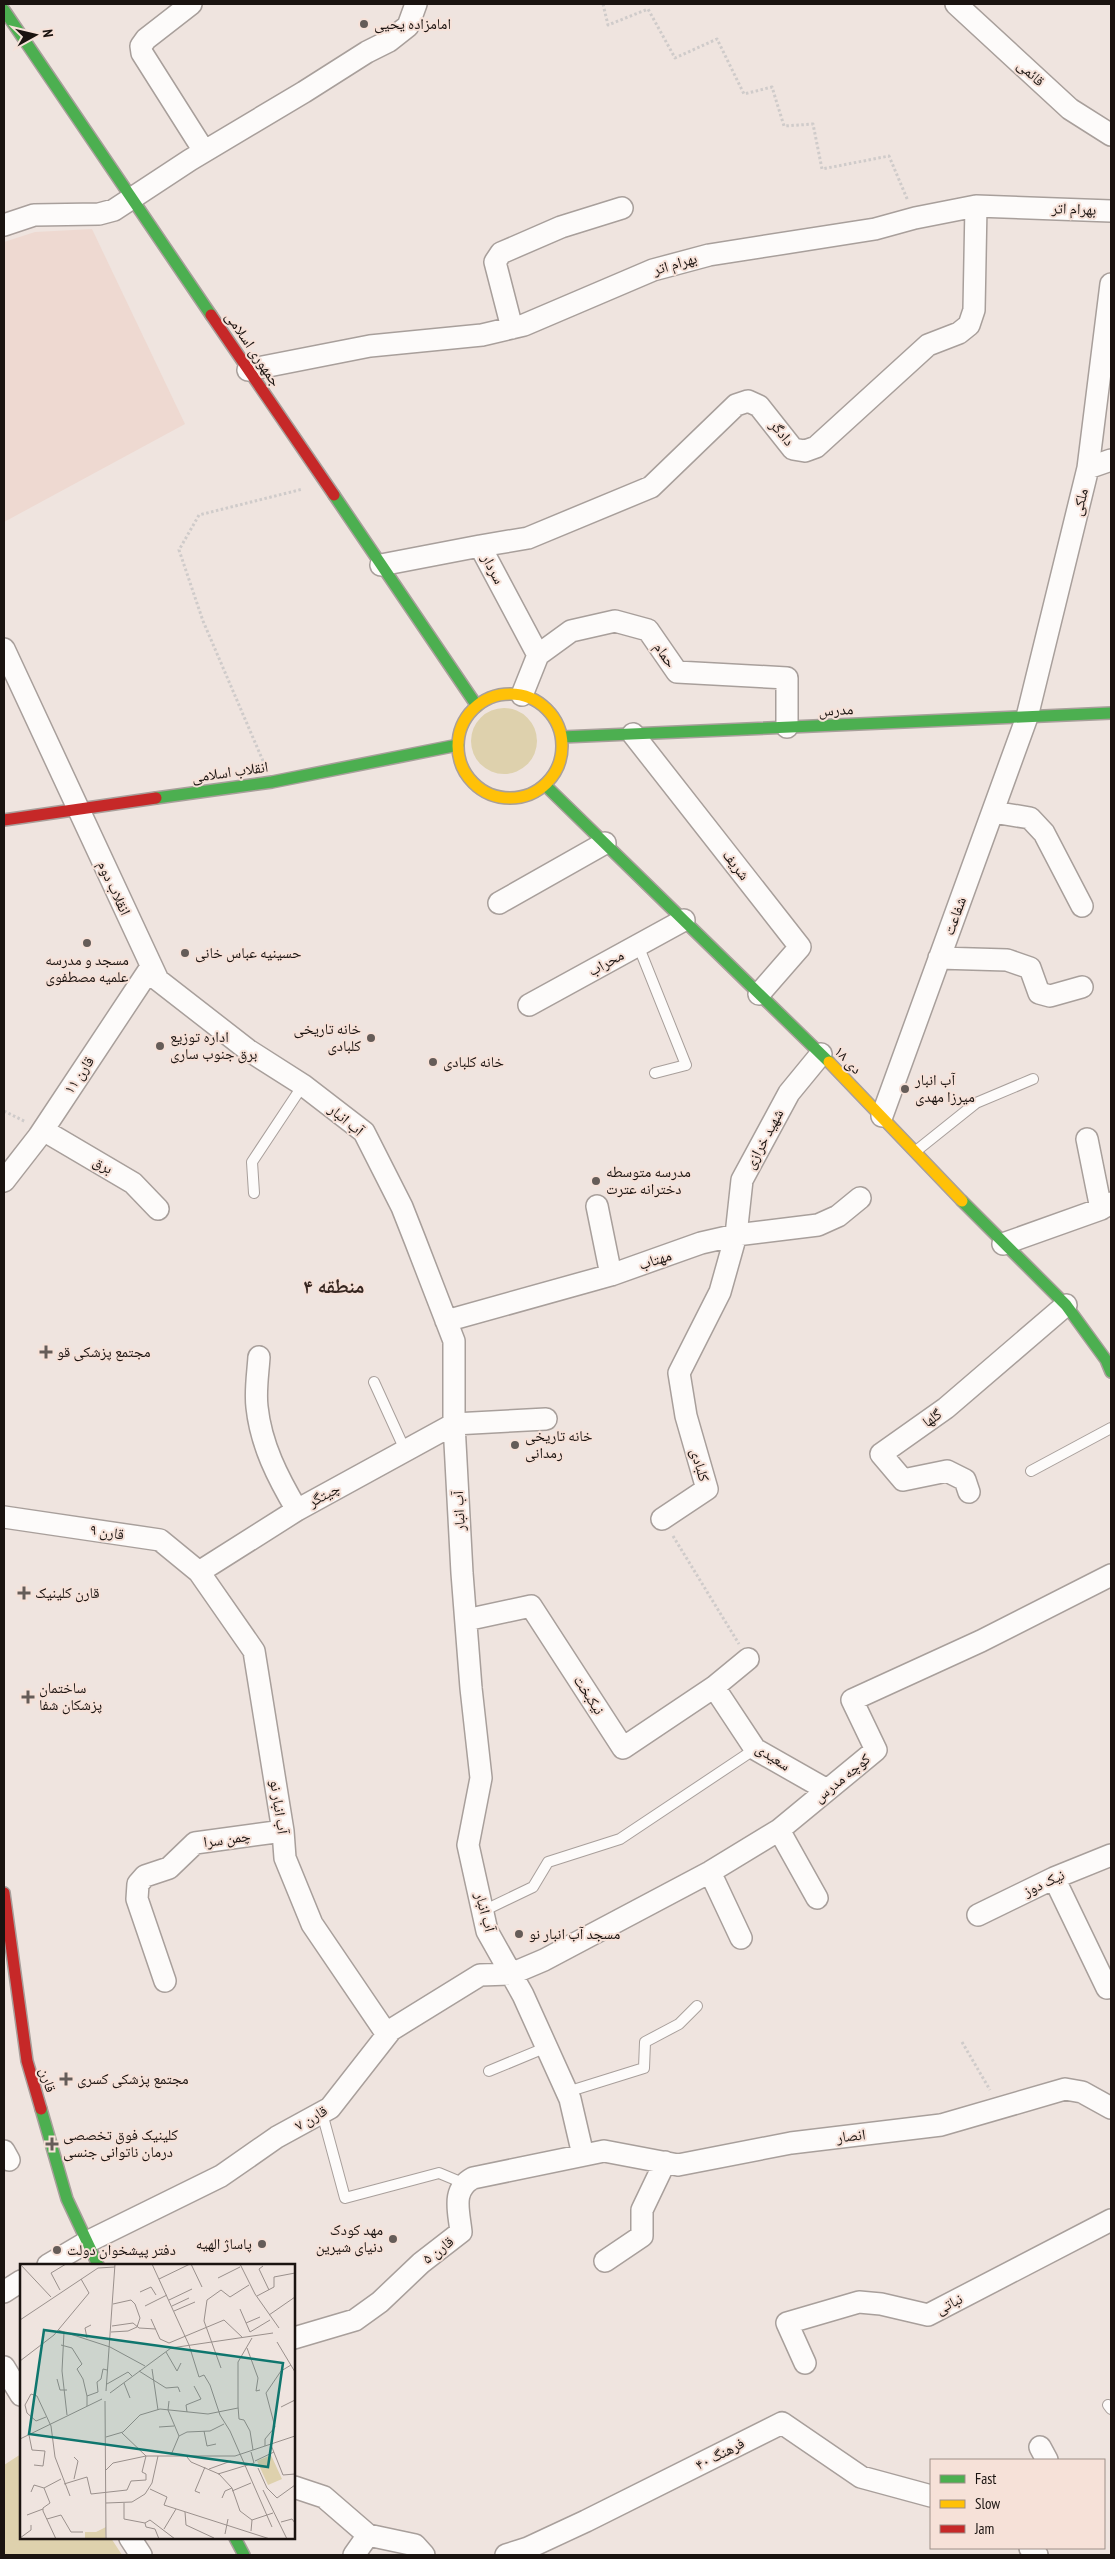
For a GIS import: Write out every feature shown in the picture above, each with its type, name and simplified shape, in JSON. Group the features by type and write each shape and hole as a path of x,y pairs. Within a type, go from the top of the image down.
{"main road":[{"name":"جمهوری اسلامی","path":"4,10 477,706"},
{"path":"506,694 522,695 536,701 548,710 557,723 562,737 562,755 556,771 545,785 535,792 518,797 501,797 489,794 479,787 464,769 458,745 463,724 477,706 491,698 506,694"},
{"name":"مدرس","path":"562,737 1111,713"},
{"name":"انقلاب اسلامی","path":"4,820 272,782 458,745"},
{"name":"۱۸ دی","path":"545,785 882,1116 1003,1244 1066,1305 1110,1363"},
{"name":"قارن","path":"4,1898 27,2061 67,2199 98,2264"}],"street":[{"path":"191,4 146,39 142,46 142,53 204,151"},
{"path":"4,224 34,215 99,214 114,210 204,151 367,52 390,42 408,26 416,4"},
{"name":"قائمی","path":"956,4 1070,109 1111,135"},
{"name":"بهرام اتر","path":"248,370 370,346 482,335 524,326 653,270 709,255 875,229 915,218 976,206 1111,210"},
{"name":"دادگر","path":"480,546 528,538 651,487 736,405 748,401 759,406 793,449 805,451 816,447 928,345 959,333 969,325 974,310 976,206"},
{"path":"512,328 495,262 501,252 561,227 622,208"},
{"name":"ملکی","path":"1027,717 1088,468 1111,284"},
{"path":"1088,468 1111,460"},
{"name":"سردار","path":"381,565 480,546 538,655"},
{"name":"حمام","path":"538,655 572,631 615,621 648,630 677,672 787,678 787,727"},
{"name":"انقلاب دوم","path":"4,648 77,809 152,967"},
{"path":"522,695 538,655"},
{"name":"شفاعت","path":"882,1116 1027,717"},
{"name":"شریف","path":"633,734 800,947 759,994"},
{"path":"993,812 1030,818 1044,833 1082,906"},
{"path":"499,903 605,843"},
{"name":"محراب","path":"529,1005 684,920"},
{"path":"939,958 1007,960 1030,968 1039,993 1050,996 1082,987"},
{"name":"آب انبار","path":"152,967 158,980 248,1050 302,1085 364,1132 402,1207 454,1341 454,1424 466,1620 482,1778 468,1845 488,1930 547,2047 567,2092 583,2155"},
{"name":"قارن ۱۱","path":"4,1181 43,1130 152,967"},
{"name":"شهید خرازی","path":"736,1235 742,1180 789,1093 821,1054"},
{"name":"برق","path":"43,1130 134,1183 158,1209"},
{"path":"1003,1244 1106,1206 1087,1139"},
{"name":"مهتاب","path":"446,1320 611,1275 701,1243 736,1235 818,1225 838,1216 860,1198"},
{"path":"597,1206 611,1275"},
{"name":"کلبادی","path":"662,1519 707,1489 686,1416 679,1373 720,1292 736,1235"},
{"name":"گلها","path":"970,1492 965,1480 947,1471 904,1480 880,1454 946,1408 1066,1305"},
{"path":"259,1357 257,1406 262,1432 276,1475 296,1510"},
{"path":"454,1424 546,1419"},
{"name":"چیتگر","path":"199,1572 296,1510 454,1424"},
{"name":"قارن ٩","path":"4,1517 160,1540 199,1572"},
{"name":"آب انبار نو","path":"199,1572 254,1651 283,1831 285,1858 312,1924 386,2033"},
{"name":"کوچه مدرس","path":"511,1974 544,1960 710,1872 779,1830 876,1750 852,1700 981,1641 1111,1575"},
{"name":"نیکبخت","path":"466,1620 531,1606 623,1748 714,1687"},
{"path":"714,1687 748,1659"},
{"name":"سعیدی","path":"714,1687 755,1749 827,1790"},
{"path":"779,1830 816,1898"},
{"name":"چمن سرا","path":"165,1981 137,1899 138,1884 146,1876 169,1868 194,1844 283,1831"},
{"name":"نیک دوز","path":"978,1915 1054,1878 1111,1855"},
{"path":"710,1872 741,1938"},
{"path":"1054,1878 1107,1988"},
{"name":"قارن ٧","path":"50,2264 87,2242 221,2176 277,2137 330,2108 386,2033 480,1975 511,1974"},
{"name":"انصار","path":"583,2155 604,2151 678,2165 790,2143 941,2125 1065,2088 1082,2092 1111,2108"},
{"path":"463,2183 473,2178 583,2155"},
{"path":"605,2261 642,2236 642,2210 665,2162"},
{"name":"قارن ۵","path":"295,2338 355,2320 380,2302 421,2263 461,2232 458,2194 463,2183"},
{"name":"نباتی","path":"805,2363 787,2323 859,2302 881,2304 928,2316 1111,2220"},
{"path":"4,2292 20,2282"},
{"path":"4,2366 20,2393"},
{"name":"فرهنگ ۴۰","path":"506,2555 528,2548 586,2521 782,2423 861,2476 930,2496"},
{"path":"295,2487 324,2497 368,2535 415,2545 424,2555"},
{"path":"354,2555 368,2535"},
{"path":"131,2539 141,2555"}],"lane":[{"path":"638,945 686,1065 655,1073"},
{"path":"915,1151 976,1103 1032,1079"},
{"path":"254,1192 252,1162 302,1085"},
{"path":"374,1382 405,1450"},
{"path":"1031,1470 1111,1428"},
{"path":"483,1911 533,1887 548,1862 620,1838 755,1749"},
{"path":"567,2092 644,2068 645,2042 679,2024 697,2006"},
{"path":"489,2071 547,2047"},
{"path":"322,2113 345,2198 440,2173 463,2183"}],"path":[{"path":"603,4 608,24 648,9 675,58 717,40 744,94 772,87 784,126 813,124 822,169 889,156 915,218"},
{"path":"272,782 203,621 179,550 199,516 326,483"},
{"path":"662,1519 748,1659"},
{"path":"962,2042 1001,2108"}],"shaded area":[{"path":"92,229 185,424 4,522 4,242 35,232"},
{"path":"504,708 517,711 527,718 534,728 537,741 534,754 527,764 517,771 504,774 491,771 481,764 474,754 471,741 474,728 481,718 491,711"},
{"path":"20,2455 20,2539 112,2539 122,2555 4,2555 4,2465"}],"traffic: fast":[{"path":"4,10 211,315"},
{"path":"334,495 477,706"},
{"path":"562,737 1111,713"},
{"path":"156,798 272,782 458,745"},
{"path":"545,785 829,1062"},
{"path":"962,1201 1066,1305 1106,1360 1111,1372"},
{"path":"41,2109 67,2199 98,2264"},
{"path":"236,2539 244,2555"}],"traffic: slow":[{"path":"510,694 530,698 547,709 558,726 562,746 558,766 547,783 530,794 510,798 490,794 473,783 462,766 458,746 462,726 473,709 490,698 510,694"},
{"path":"829,1062 962,1201"}],"traffic: jam":[{"path":"211,315 334,495"},
{"path":"4,820 156,798"},
{"path":"4,1893 27,2061 41,2109"}],"place":[{"name":"امامزاده یحیی","path":"364,24"},
{"name":"مسجد و مدرسه علمیه مصطفوی","path":"87,943"},
{"name":"حسینیه عباس خانی","path":"185,953"},
{"name":"خانه تاریخی کلبادی","path":"371,1038"},
{"name":"اداره توزیع برق جنوب ساری","path":"160,1046"},
{"name":"خانه کلبادی","path":"433,1062"},
{"name":"آب انبار میرزا مهدی","path":"905,1089"},
{"name":"مدرسه متوسطه دخترانه عترت","path":"596,1181"},
{"name":"مجتمع پزشکی قو","path":"46,1352"},
{"name":"خانه تاریخی رمدانی","path":"515,1445"},
{"name":"قارن کلینیک","path":"24,1593"},
{"name":"ساختمان پزشکان شفا","path":"28,1697"},
{"name":"مسجد آب انبار نو","path":"519,1934"},
{"name":"مجتمع پزشکی کسری","path":"66,2079"},
{"name":"کلینیک فوق تخصصی درمان ناتوانی جنسی","path":"52,2144"},
{"name":"مهد کودک دنیای شیرین","path":"393,2239"},
{"name":"پاساژ الهیه","path":"262,2244"},
{"name":"دفتر پیشخوان دولت","path":"57,2250"}],"district":[{"name":"منطقه ۴","path":"334,1286"}]}
